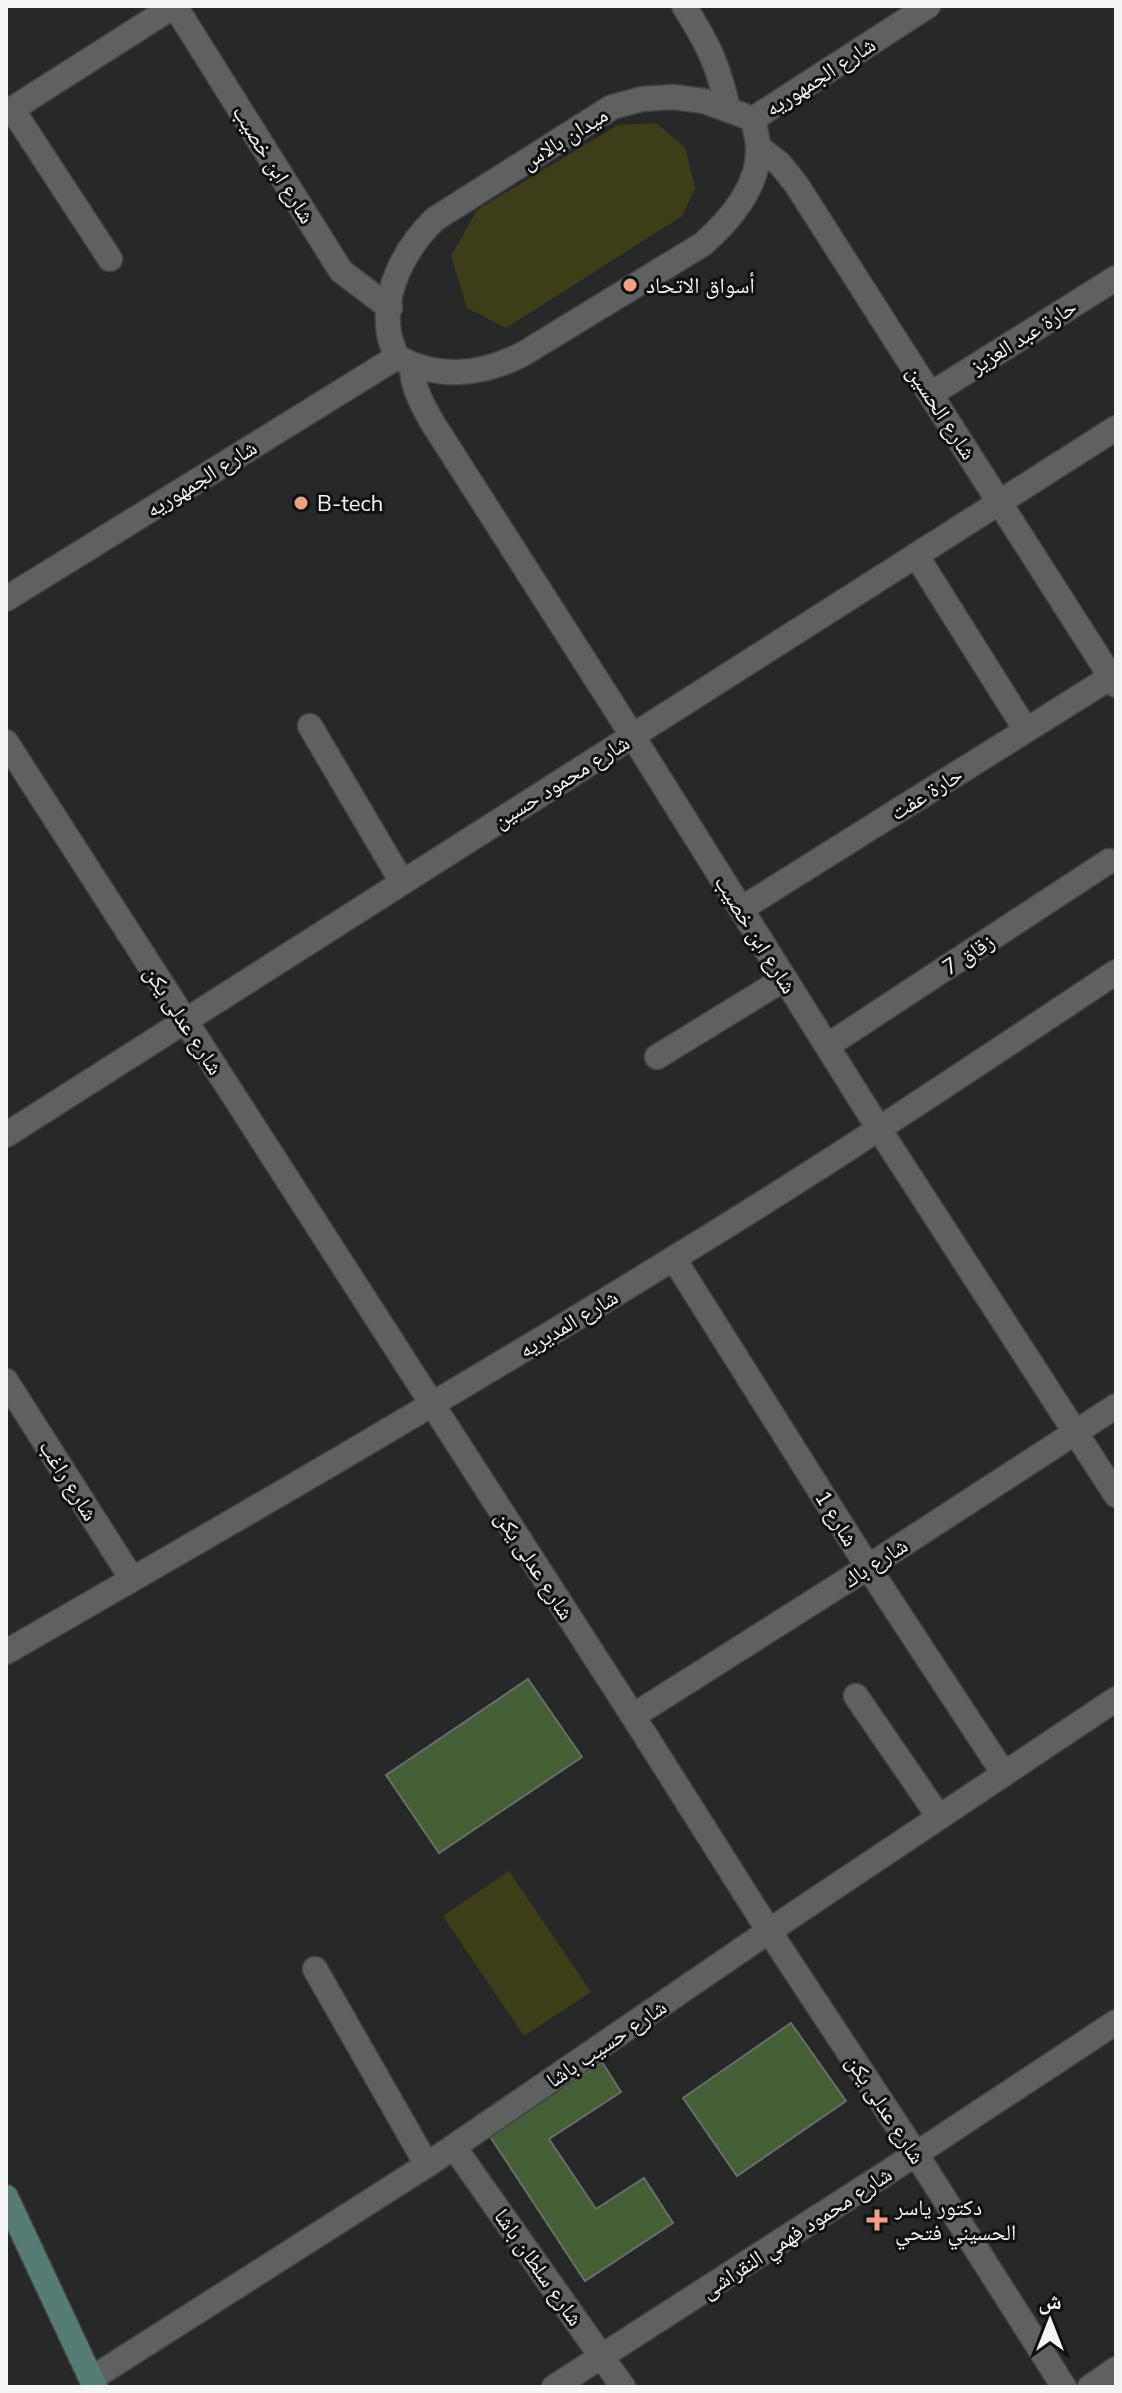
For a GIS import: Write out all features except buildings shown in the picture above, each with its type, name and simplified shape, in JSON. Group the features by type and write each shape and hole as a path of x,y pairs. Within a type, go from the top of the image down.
{"main road":[{"path":"6,2197 93,2383"}],"street":[{"path":"110,259 9,111 175,6"},
{"name":"شارع ابن خصيب","path":"175,6 341,271 390,308"},
{"path":"684,6 718,66 728,109"},
{"name":"شارع الجمهوريه","path":"753,119 928,6"},
{"name":"ميدان بالاس","path":"404,362 389,333 391,292 407,251 435,219 612,107 642,99 673,97 704,101 753,119"},
{"path":"404,362 459,373 481,371 503,364 703,244 734,212 746,193 758,147 753,119"},
{"name":"شارع الحسين","path":"758,147 780,164 796,184 1114,681"},
{"name":"حارة عبد العزيز","path":"931,394 1116,278"},
{"name":"شارع ابن خصيب","path":"404,362 432,422 879,1129 1116,1495"},
{"name":"شارع الجمهوريه","path":"6,599 404,362"},
{"name":"شارع محمود حسين","path":"6,1135 1116,428"},
{"path":"916,555 1026,730"},
{"name":"حارة عفت","path":"741,909 1026,730 1114,681"},
{"path":"310,726 402,882"},
{"name":"شارع عدلى يكن","path":"6,742 1064,2387"},
{"name":"زقاق 7","path":"827,1046 1109,861"},
{"name":"شارع المديريه","path":"6,1652 432,1406 674,1259 879,1129 1116,972"},
{"path":"657,1057 784,979"},
{"name":"شارع 1","path":"674,1259 868,1567 1004,1774"},
{"name":"شارع راغب","path":"6,1381 132,1579"},
{"name":"شارع باك","path":"633,1716 1116,1406"},
{"path":"856,1696 939,1817"},
{"name":"شارع حسيب باشا","path":"93,2383 454,2147 1116,1699"},
{"path":"315,1969 427,2165"},
{"name":"شارع محمود فهمي النقراشى","path":"554,2387 1116,2022"},
{"name":"شارع سلطان باشا","path":"454,2147 623,2387"},
{"path":"1090,2387 1116,2369"}],"shaded area":[{"path":"656,123 685,147 695,188 682,216 506,328 467,308 451,256 477,210 618,125"},
{"path":"509,1871 591,1992 524,2036 443,1916"}],"place":[{"name":"أسواق الاتحاد","path":"630,285"},
{"name":"B-tech","path":"301,503"},
{"name":"دكتور ياسر الحسيني فتحي","path":"877,2220"}]}
